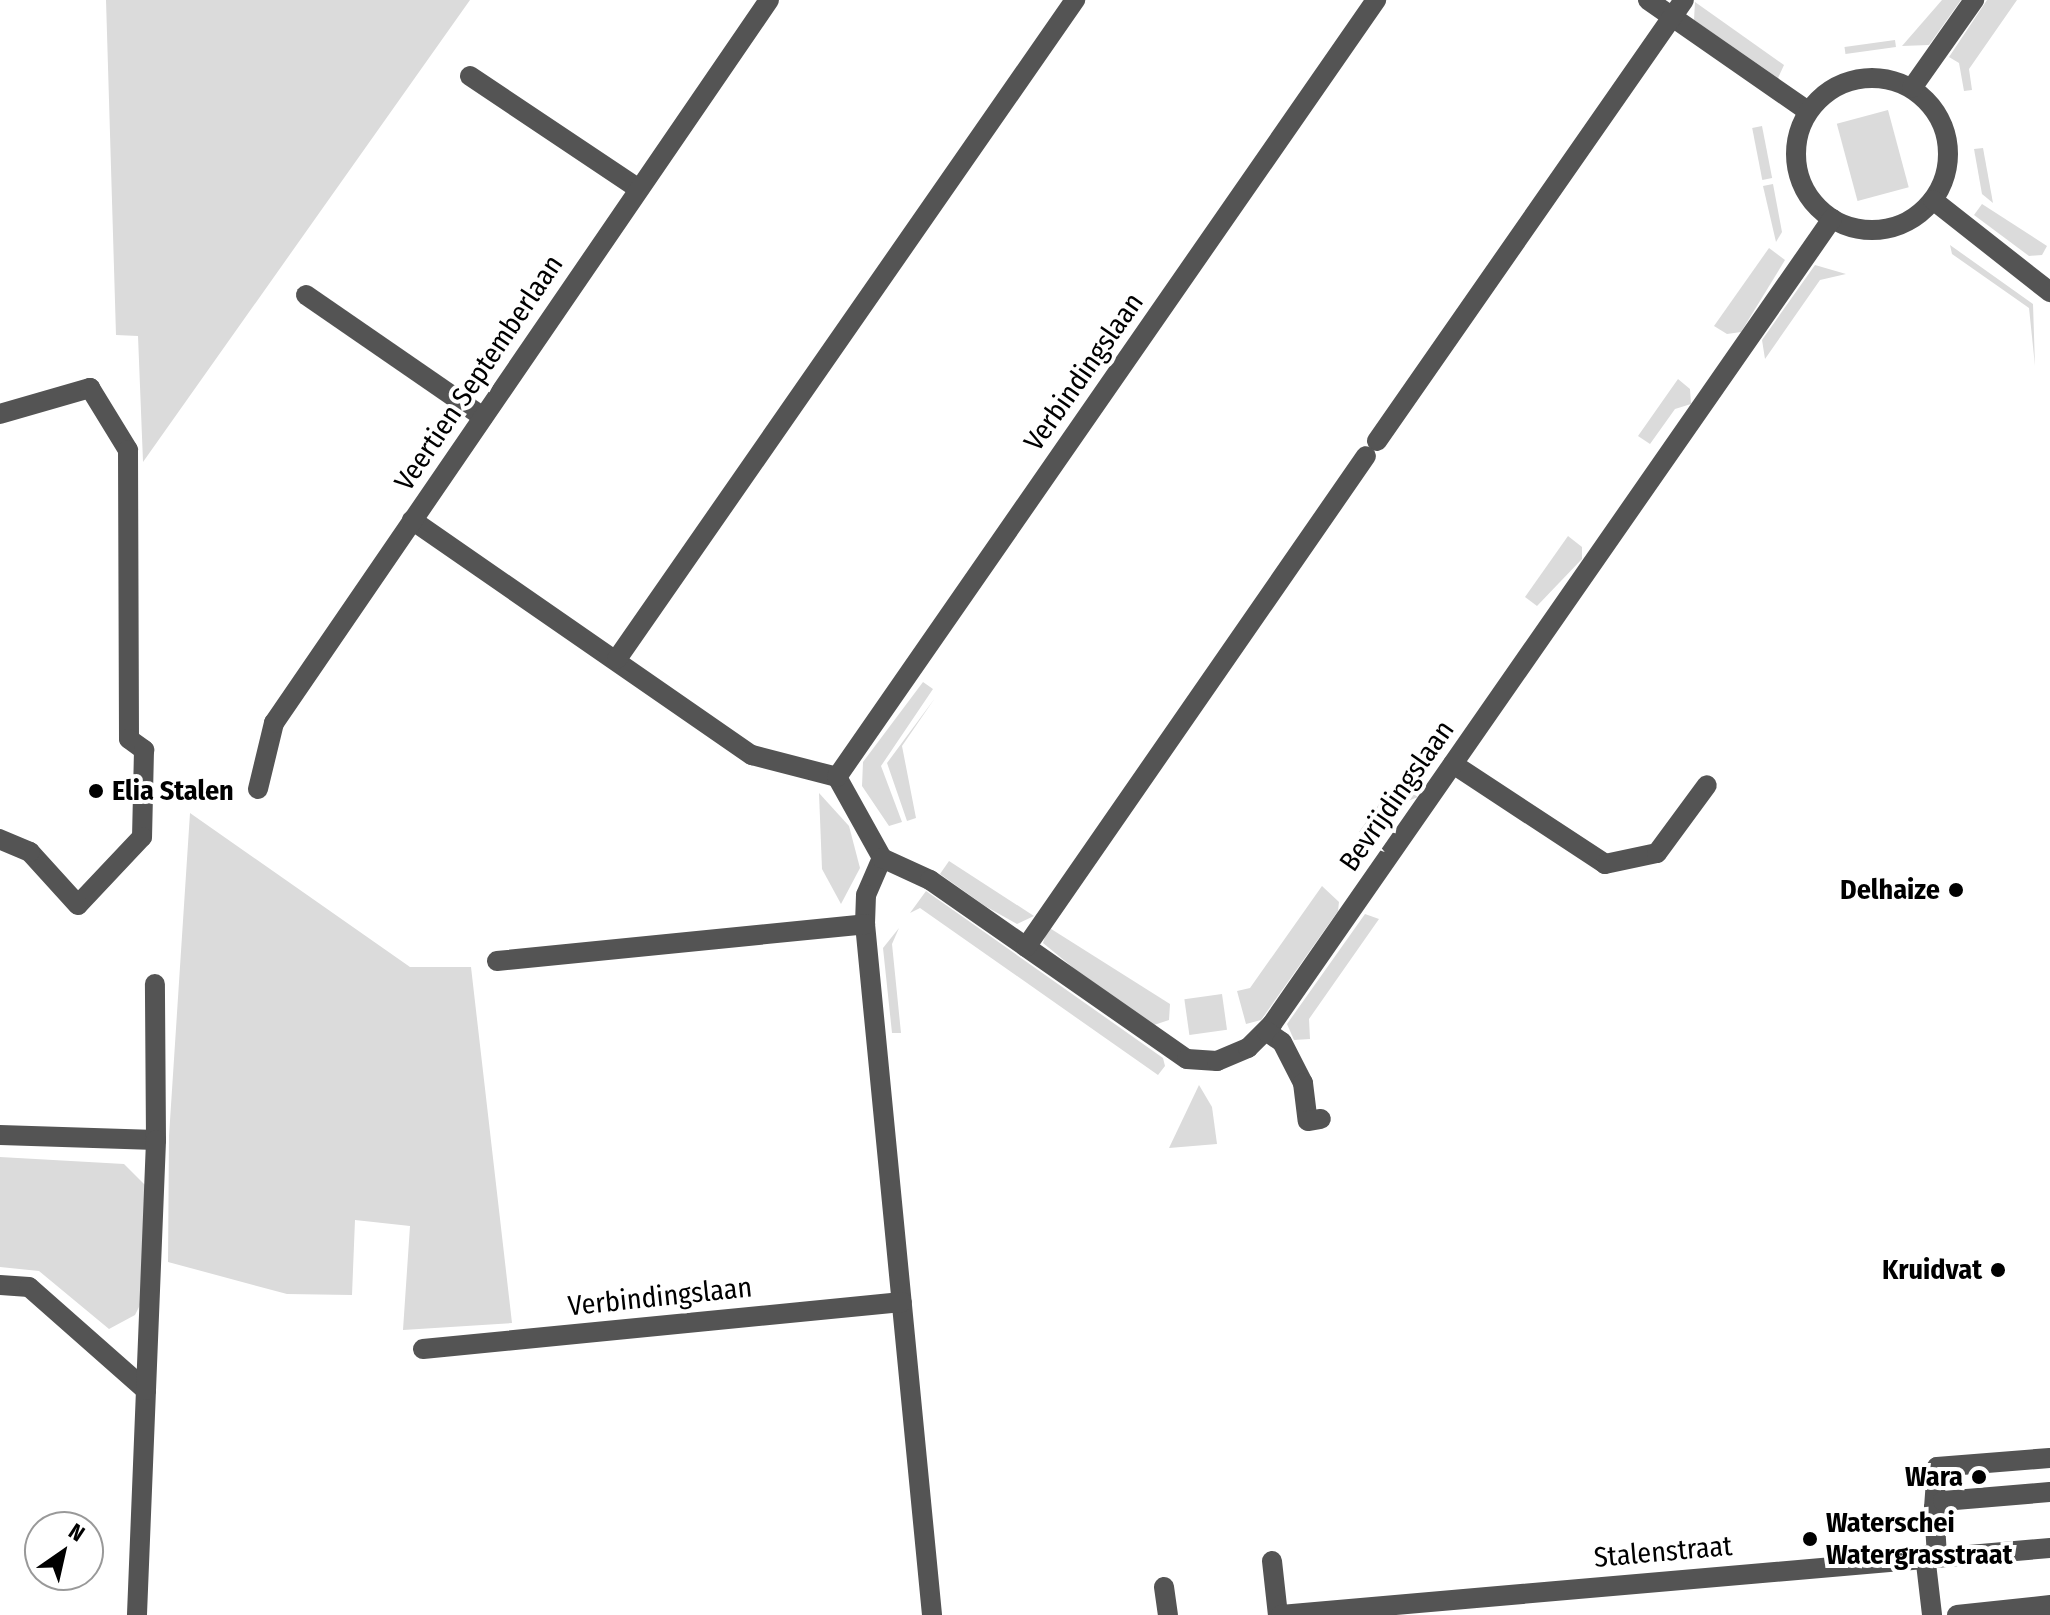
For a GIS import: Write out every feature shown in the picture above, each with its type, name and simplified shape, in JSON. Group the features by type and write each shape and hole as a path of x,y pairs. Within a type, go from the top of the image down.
{"street":[{"name":"Veertien Septemberlaan","path":"258,789 274,723 769,0"},
{"path":"617,659 1075,0"},
{"name":"Verbindingslaan","path":"837,777 1376,0"},
{"path":"1648,0 1678,8 1808,111"},
{"path":"1912,88 1974,0"},
{"path":"1026,947 1678,8"},
{"path":"470,76 639,189"},
{"path":"1855,79 1912,88 1935,110 1947,140 1946,172 1933,200 1917,216 1875,231 1832,219 1809,198 1797,170 1797,139 1808,111 1855,79"},
{"path":"1933,200 2050,292"},
{"name":"Bevrijdingslaan","path":"882,858 930,880 1187,1059 1217,1061 1266,1031 1832,219"},
{"path":"306,295 483,417"},
{"path":"0,414 90,388 128,450 129,739 144,750 142,837 78,905 30,852 0,839"},
{"path":"412,520 752,755 837,777 882,858 866,895 865,924 932,1615"},
{"path":"1453,764 1605,864 1657,853 1707,785"},
{"path":"497,961 865,924"},
{"path":"137,1615 156,1140 155,984"},
{"path":"1266,1031 1282,1042 1303,1083 1308,1121 1321,1119"},
{"path":"0,1135 156,1140"},
{"path":"0,1285 29,1287 146,1390"},
{"name":"Verbindingslaan","path":"423,1349 902,1302"},
{"path":"1932,1615 1931,1556 1937,1467 2050,1458"},
{"path":"1934,1508 1943,1501 2050,1492"},
{"name":"Stalenstraat","path":"1280,1615 2050,1548"},
{"path":"1272,1561 1280,1615"},
{"path":"1164,1587 1168,1615"},
{"path":"1957,1615 2050,1605"}],"shaded area":[{"path":"106,0 470,0 143,462 138,336 116,335"},
{"path":"1942,0 1961,0 1929,45 1902,46"},
{"path":"1987,0 2017,0 1969,69 1972,90 1964,91 1959,63 1949,57"},
{"path":"1695,2 1784,65 1778,78 1694,20"},
{"path":"1895,40 1896,47 1845,54 1844,47"},
{"path":"1888,110 1909,187 1858,201 1837,124"},
{"path":"1762,126 1772,178 1762,180 1752,128"},
{"path":"1983,148 1993,203 1982,194 1974,149"},
{"path":"1773,184 1782,232 1776,242 1763,186"},
{"path":"1982,204 2047,246 2042,255 2029,256 1974,215"},
{"path":"1950,245 2033,304 2035,366 2029,308 1952,254"},
{"path":"1769,248 1785,260 1741,332 1727,334 1714,326"},
{"path":"1815,265 1846,274 1820,280 1765,359 1762,340"},
{"path":"1678,379 1690,389 1691,404 1675,409 1650,444 1638,436"},
{"path":"1568,536 1582,547 1582,559 1537,606 1525,597"},
{"path":"923,682 933,689 881,766 902,822 889,826 862,786 863,762"},
{"path":"935,698 902,746 916,818 907,821 887,763"},
{"path":"1395,782 1418,797 1398,805 1373,842 1359,832"},
{"path":"819,793 849,826 860,868 841,904 822,869"},
{"path":"190,813 410,967 471,967 512,1323 403,1330 410,1226 355,1220 352,1295 287,1294 168,1262 169,1136"},
{"path":"949,861 1034,916 1017,924 985,906 940,874"},
{"path":"1322,886 1339,902 1338,911 1261,1020 1246,1024 1237,991 1250,988"},
{"path":"926,891 1163,1058 1165,1066 1158,1075 920,908 910,913"},
{"path":"1365,914 1379,919 1309,1019 1310,1039 1294,1040 1287,1024"},
{"path":"1048,927 1170,1004 1169,1020 1154,1025 1076,970 1043,943"},
{"path":"899,928 892,944 901,1033 892,1033 883,948"},
{"path":"1222,994 1227,1030 1189,1035 1184,999"},
{"path":"1199,1085 1212,1107 1217,1144 1169,1148"},
{"path":"0,1157 124,1164 146,1186 147,1291 135,1315 109,1329 39,1271 0,1267"}],"place":[{"name":"Elia Stalen","path":"96,791"},
{"name":"Delhaize","path":"1956,890"},
{"name":"Kruidvat","path":"1998,1270"},
{"name":"Wara","path":"1979,1477"},
{"name":"Waterschei Watergrasstraat","path":"1810,1539"}]}
